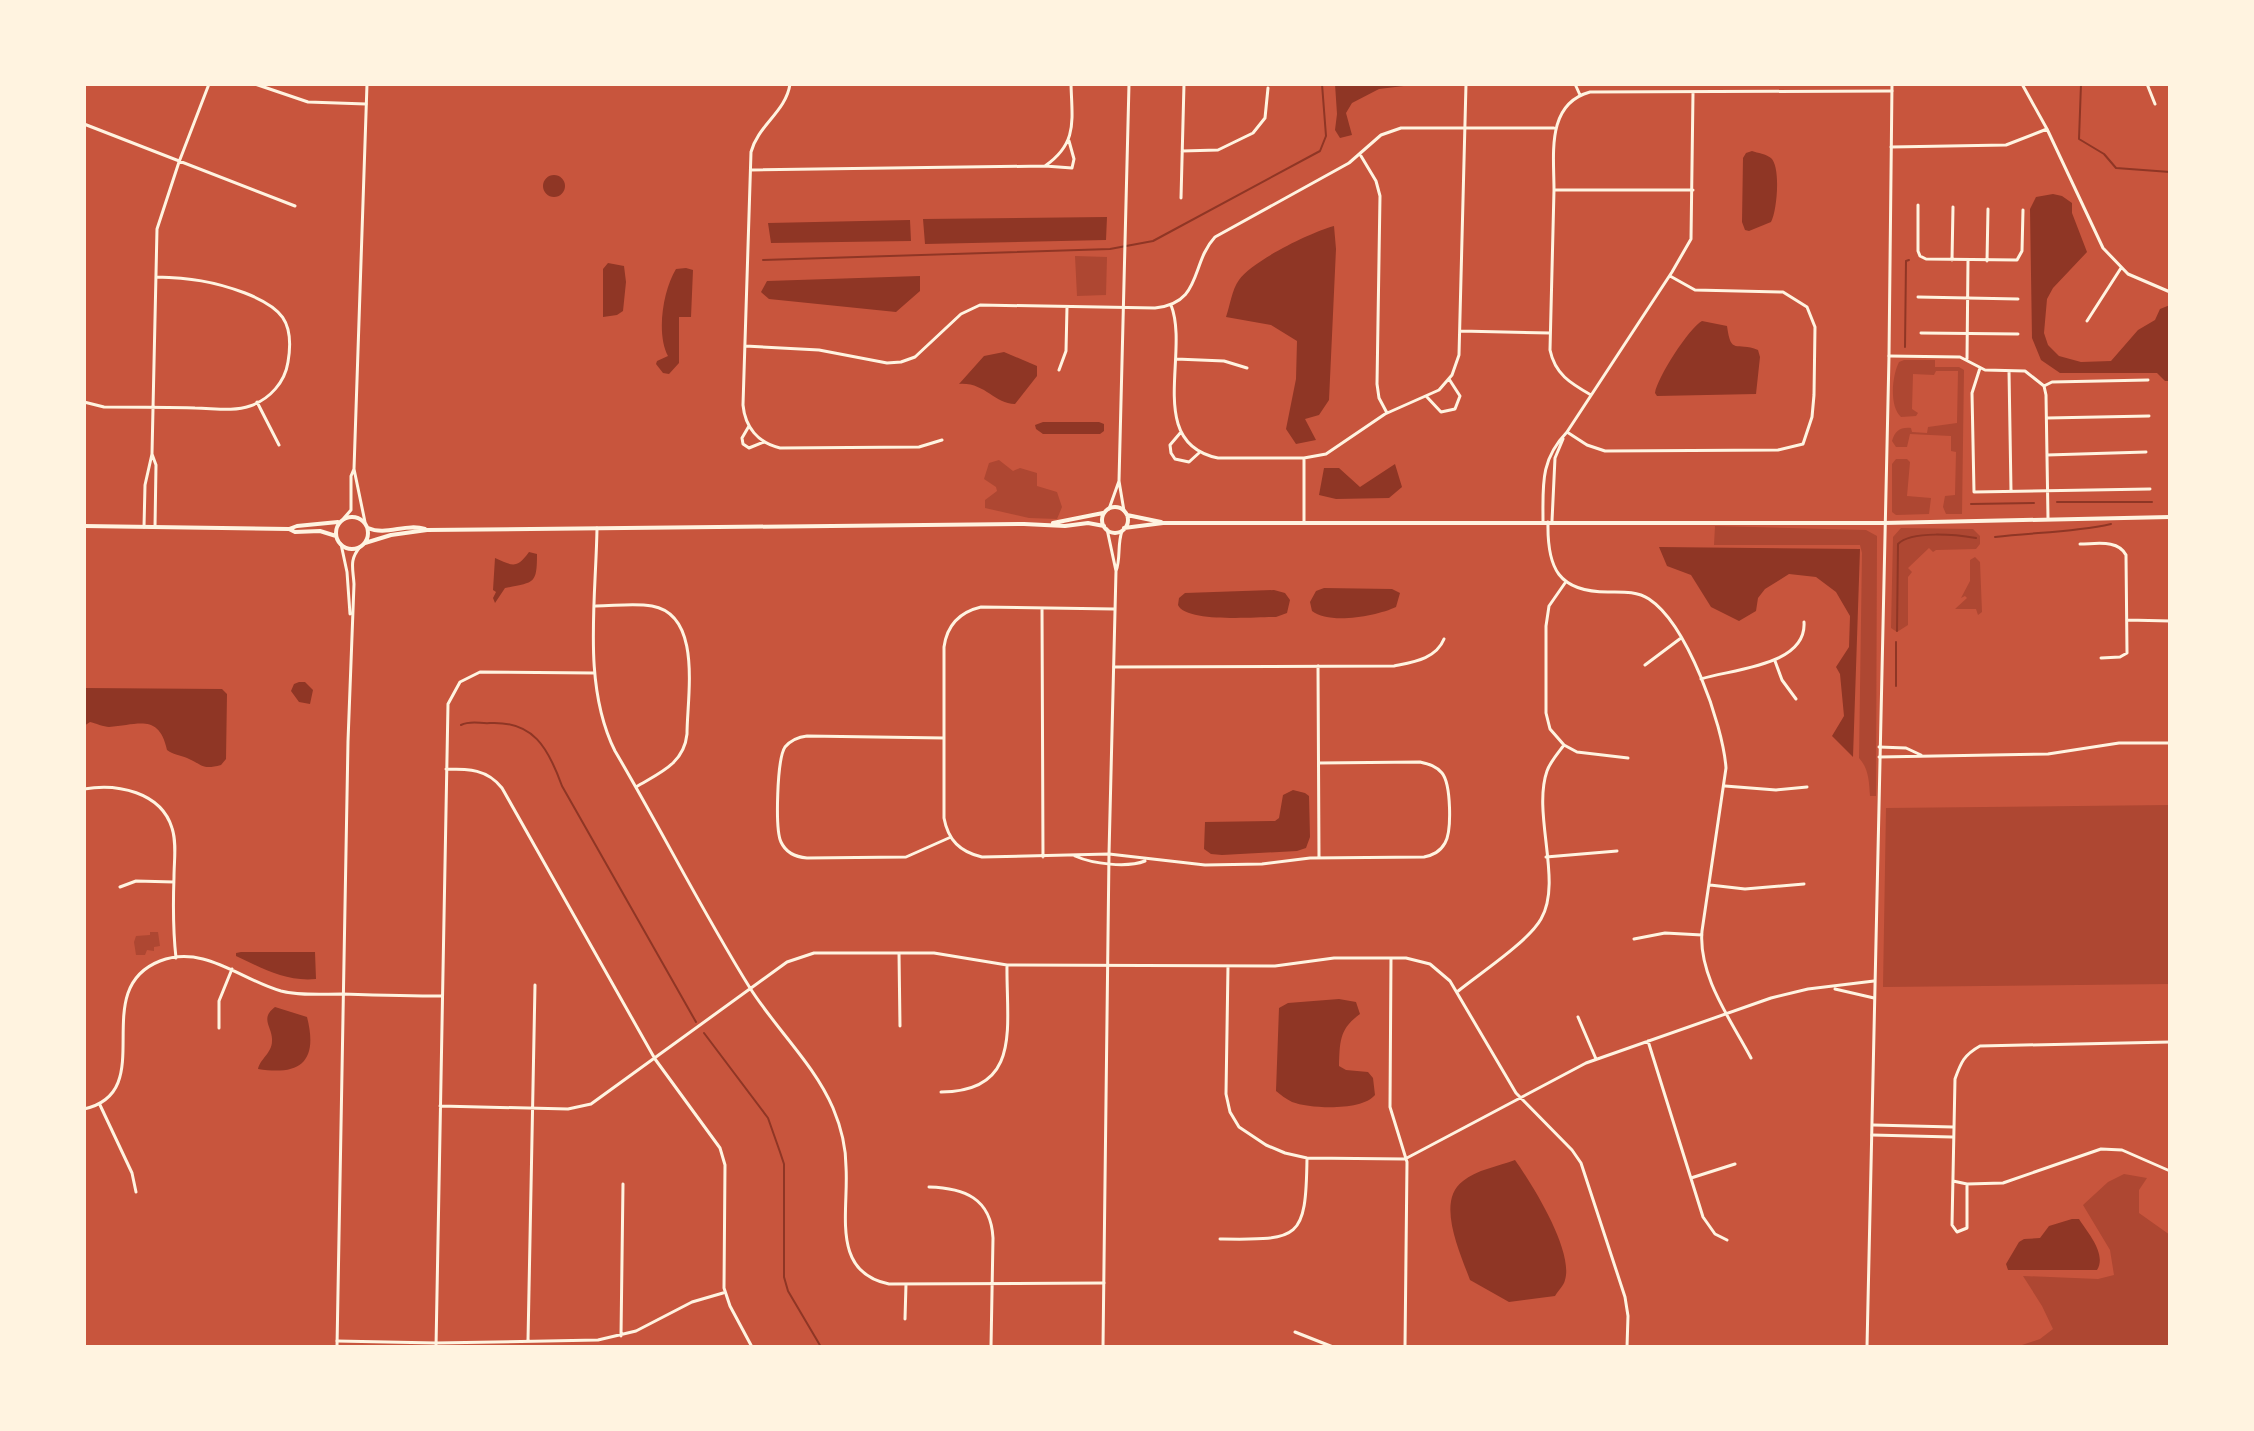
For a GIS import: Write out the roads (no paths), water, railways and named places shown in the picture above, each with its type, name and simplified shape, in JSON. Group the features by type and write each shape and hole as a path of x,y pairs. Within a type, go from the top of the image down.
{"main road":[{"path":"1051,524 1118,507 1143,520 1157,519 1163,523"},
{"path":"1106,527 1103,519 1107,510"},
{"path":"1123,530 1128,522 1126,513"},
{"path":"84,526 289,529 356,517 368,528 365,543"},
{"path":"289,529 295,532 320,531 336,536 349,549 391,535 427,530 1065,526 1088,523 1115,532 1163,523 1884,523 2170,517"},
{"path":"336,536 342,520"},
{"path":"368,528 381,531 417,526 427,530"}],"street":[{"path":"144,527 145,485 152,454 159,220 209,84"},
{"path":"255,84 308,102 366,104"},
{"path":"365,522 354,469 367,84"},
{"path":"790,84 781,108 754,139 743,407 749,426 764,442 780,448 919,447 942,440"},
{"path":"751,170 1072,168 1074,159 1069,141 1071,84"},
{"path":"1126,513 1119,481 1129,84"},
{"path":"1181,198 1184,84"},
{"path":"1171,305 1176,321 1175,411 1181,432 1200,452 1218,458 1304,458 1332,451 1387,413 1437,391 1449,379 1459,359 1466,84"},
{"path":"1575,84 1580,95"},
{"path":"1867,1347 1892,84"},
{"path":"2022,84 2047,129 2098,241 2121,268 2138,280 2170,292"},
{"path":"2147,84 2155,104"},
{"path":"1182,151 1218,150 1253,133 1265,118 1268,88"},
{"path":"1591,395 1569,382 1552,361 1554,128 1563,111 1580,95 1590,92 1892,91"},
{"path":"1548,522 1558,445 1670,276 1691,239 1693,93"},
{"path":"84,124 295,206"},
{"path":"745,346 819,350 895,363 917,356 961,314 976,306 1160,308 1171,305 1188,292 1215,237 1361,154 1381,135 1395,129 1554,128"},
{"path":"1891,147 2006,145 2047,129"},
{"path":"1045,166 1064,151 1069,141"},
{"path":"1361,154 1376,181 1380,196 1377,384 1378,396 1387,413"},
{"path":"1554,190 1693,190"},
{"path":"1918,205 1920,256 1926,259 2017,260 2022,251 2023,210"},
{"path":"1952,260 1953,207"},
{"path":"1987,261 1988,209"},
{"path":"1967,359 1968,260"},
{"path":"2087,321 2121,268"},
{"path":"1567,432 1587,445 1605,451 1778,450 1803,444 1813,409 1815,327 1807,307 1783,292 1695,290 1670,276"},
{"path":"84,402 101,407 234,409 257,402 274,391 283,376 289,344 288,329 282,315 264,300 211,281 156,277"},
{"path":"1918,297 2018,299"},
{"path":"1059,370 1066,351 1068,306"},
{"path":"1460,331 1550,333"},
{"path":"1921,333 2018,334"},
{"path":"1889,356 1967,359 1980,368 2032,374 2044,386 2048,519"},
{"path":"1176,359 1224,361 1247,368"},
{"path":"1980,368 1972,393 1974,492 2150,489"},
{"path":"2009,370 2011,491"},
{"path":"1426,396 1438,410 1448,412 1455,409 1460,397 1449,379"},
{"path":"2044,386 2052,382 2148,380"},
{"path":"257,402 279,445"},
{"path":"2047,418 2149,416"},
{"path":"749,426 742,438 743,444 749,448 764,442"},
{"path":"1181,432 1171,443 1172,456 1186,462 1200,452"},
{"path":"1567,432 1553,446 1546,465 1549,553 1554,568 1565,583 1593,592 1630,592 1656,604 1692,655 1725,754 1725,786 1702,935 1704,965 1751,1058"},
{"path":"2047,455 2146,452"},
{"path":"152,454 156,465 155,527"},
{"path":"1304,458 1304,523"},
{"path":"342,520 351,510 351,476 354,469"},
{"path":"1107,510 1119,481"},
{"path":"1103,1347 1116,571 1106,527"},
{"path":"597,528 594,673 605,727 751,989 818,1081 838,1121 846,1162 847,1247 853,1260 867,1275 884,1283 1104,1283"},
{"path":"1116,571 1119,564 1117,545 1123,530"},
{"path":"341,544 351,622"},
{"path":"2080,544 2113,544 2125,551 2127,653 2120,657 2101,658"},
{"path":"337,1347 354,584 352,560 360,547"},
{"path":"1565,583 1549,606 1546,626 1547,720 1554,736 1564,745 1582,753 1628,758"},
{"path":"596,606 650,606 662,609 678,621 687,640 685,745 671,766 636,787"},
{"path":"1115,609 981,607 960,616 949,629 944,647 944,818 951,837 963,850 976,856 1075,856 1086,861 1109,863 1140,863 1148,859"},
{"path":"1042,608 1043,857"},
{"path":"2127,620 2170,621"},
{"path":"1701,679 1775,661 1788,654 1803,636 1804,622"},
{"path":"1645,665 1681,638"},
{"path":"1114,667 1394,666 1430,655 1444,639"},
{"path":"1775,661 1782,680 1796,699"},
{"path":"1318,666 1319,858"},
{"path":"436,1345 448,704 458,684 472,674 486,671 594,673"},
{"path":"944,738 807,736 795,739 784,750 780,764 778,832 782,844 791,853 807,858 906,857 951,837"},
{"path":"1879,757 2048,754 2119,743 2170,743"},
{"path":"1457,992 1529,934 1540,920 1549,895 1545,780 1550,765 1564,745"},
{"path":"1879,747 1906,748 1921,755"},
{"path":"1075,856 1080,853 1109,854 1205,865 1262,864 1319,858 1424,857 1438,851 1446,840 1448,788 1442,773 1432,765 1420,762 1319,763"},
{"path":"446,769 479,771 494,779 502,788 655,1059 723,1155 725,1293 752,1347"},
{"path":"1725,786 1776,790 1807,787"},
{"path":"84,789 113,787 146,796 162,809 171,823 174,837 173,926 176,958"},
{"path":"1546,857 1617,851"},
{"path":"120,887 136,881 174,882"},
{"path":"1710,885 1756,889 1804,884"},
{"path":"1634,939 1665,933 1702,935"},
{"path":"899,953 900,1026"},
{"path":"440,1106 574,1108 591,1104 787,962 802,955 946,954 1007,965 1286,966 1334,958 1420,960 1438,969 1457,992 1497,1064 1520,1097 1572,1150 1583,1168 1625,1297 1627,1347"},
{"path":"1391,958 1389,1103 1406,1158 1405,1347"},
{"path":"84,1109 100,1105 109,1098 121,1079 123,1014 129,988 139,975 165,959 204,959 281,991 442,997"},
{"path":"941,1092 974,1089 989,1080 1001,1064 1005,1044 1007,965"},
{"path":"1228,966 1226,1094 1230,1112 1239,1127 1266,1145 1307,1158 1406,1158 1596,1059 1796,991 1875,981"},
{"path":"219,1028 219,1001 232,969"},
{"path":"528,1341 535,985"},
{"path":"1831,988 1875,998"},
{"path":"1578,1017 1596,1059"},
{"path":"1648,1041 1706,1222 1715,1234 1727,1240"},
{"path":"1967,1184 1967,1228 1961,1232 1953,1230 1952,1225 1953,1127 1955,1079 1964,1056 1980,1046 2170,1042"},
{"path":"100,1105 132,1173 136,1192"},
{"path":"1872,1125 1953,1127"},
{"path":"1872,1135 1953,1137"},
{"path":"1953,1181 1967,1184 2003,1183 2101,1149 2122,1150 2170,1171"},
{"path":"1220,1239 1268,1240 1292,1231 1300,1222 1306,1206 1307,1158"},
{"path":"1691,1178 1735,1164"},
{"path":"621,1336 623,1184"},
{"path":"929,1187 950,1188 974,1198 985,1211 993,1229 991,1347"},
{"path":"905,1319 906,1284"},
{"path":"337,1341 436,1345 598,1340 621,1336 692,1302 725,1293"},
{"path":"1295,1332 1333,1347"}],"waterway":[{"path":"763,260 1110,249 1153,241 1320,151 1326,136 1322,84"},
{"path":"2081,84 2079,139 2104,154 2116,168 2170,172"},
{"path":"1905,347 1906,261 1909,260"},
{"path":"2057,502 2152,502"},
{"path":"1971,504 2034,503"},
{"path":"1995,537 2111,524"},
{"path":"1897,631 1898,544 1924,535 1976,538"},
{"path":"1896,642 1896,686"},
{"path":"461,725 476,722 505,724 528,732 537,739 551,759 562,786 696,1022"},
{"path":"704,1033 768,1118 784,1164 784,1277 788,1291 821,1347"}]}
